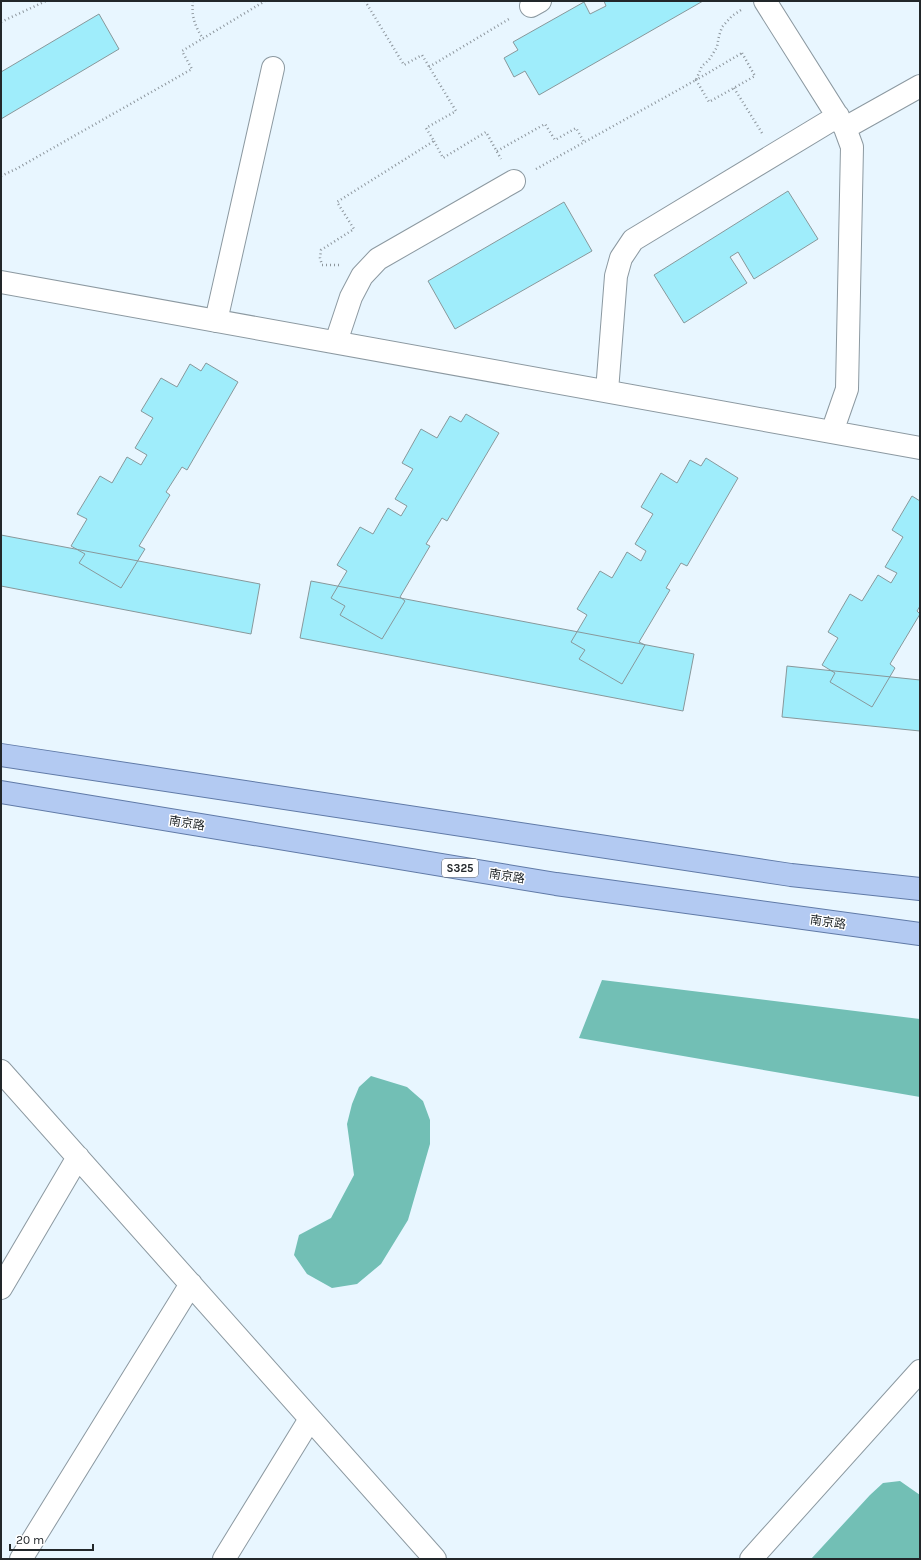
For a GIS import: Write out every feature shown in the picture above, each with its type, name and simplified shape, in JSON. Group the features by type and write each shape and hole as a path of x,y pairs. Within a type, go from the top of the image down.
{"main road":[{"path":"1,755 791,875 920,889"},
{"name":"南京路","path":"1,792 556,884 920,934"}],"street":[{"path":"755,5 841,122 852,147 847,389 832,432"},
{"path":"216,321 273,68"},
{"path":"607,391 616,276 620,258 633,240 775,154 920,86"},
{"path":"336,342 351,297 365,273 378,259 514,181"},
{"path":"1,282 920,448"},
{"path":"1,1071 435,1559"},
{"path":"1,1288 78,1157"},
{"path":"21,1559 191,1284"},
{"path":"751,1559 920,1371"},
{"path":"224,1559 310,1419"}],"path":[{"path":"1,22 46,1"},
{"path":"193,1 192,14 195,25 203,39"},
{"path":"1,176 16,169 192,69 182,51 265,1"},
{"path":"365,1 404,65 422,55 456,111 426,128 443,158 486,132 514,181 742,53 755,76 709,102 696,80"},
{"path":"429,67 536,4"},
{"path":"696,80 702,66 709,60 717,46 722,27 732,16 755,5"},
{"path":"734,88 775,154"},
{"path":"497,152 545,124 555,140 576,128 584,142"},
{"path":"365,273 341,265 322,265 320,258 321,250 354,229 337,202 434,141"}],"shaded area":[{"path":"602,980 920,1019 920,1097 579,1038"},
{"path":"371,1076 407,1087 423,1101 430,1120 430,1144 408,1220 381,1264 357,1284 332,1288 307,1274 294,1255 299,1235 331,1218 354,1175 347,1124 352,1104 359,1087"},
{"path":"900,1481 920,1495 920,1559 811,1559 883,1483"}],"building":[{"path":"604,1 703,1 539,95 525,71 514,77 504,58 518,50 513,42 584,2 590,14 606,6"},
{"path":"99,14 119,49 1,119 1,72"},
{"path":"788,191 818,239 754,279 738,252 730,257 747,283 684,323 654,275"},
{"path":"564,202 592,251 455,329 428,281"},
{"path":"206,363 238,382 187,470 182,467 166,492 170,495 139,546 145,549 121,588 79,563 85,554 71,546 87,519 77,514 100,476 112,483 127,457 141,465 147,455 135,448 153,418 141,411 161,378 177,387 190,364 201,371"},
{"path":"466,414 499,433 447,521 442,518 426,544 430,546 400,597 405,601 382,639 340,615 345,606 331,598 347,571 337,565 360,527 373,534 388,508 401,516 407,506 395,499 413,469 402,463 421,429 437,438 450,416 461,422"},
{"path":"706,458 738,478 687,566 681,563 666,588 670,590 639,642 645,645 622,684 579,659 585,650 571,642 587,615 577,609 600,571 612,578 627,552 641,561 646,551 635,544 653,514 641,507 661,473 677,483 690,460 701,466"},
{"path":"912,496 920,501 920,606 917,611 920,614 890,664 895,668 872,707 830,682 835,673 822,665 838,638 828,632 850,594 862,601 878,575 891,583 897,573 885,567 903,537 892,530"},
{"path":"1,535 260,584 251,634 1,586"},
{"path":"311,581 694,654 683,711 300,638"},
{"path":"787,666 920,680 920,731 782,717"}]}
